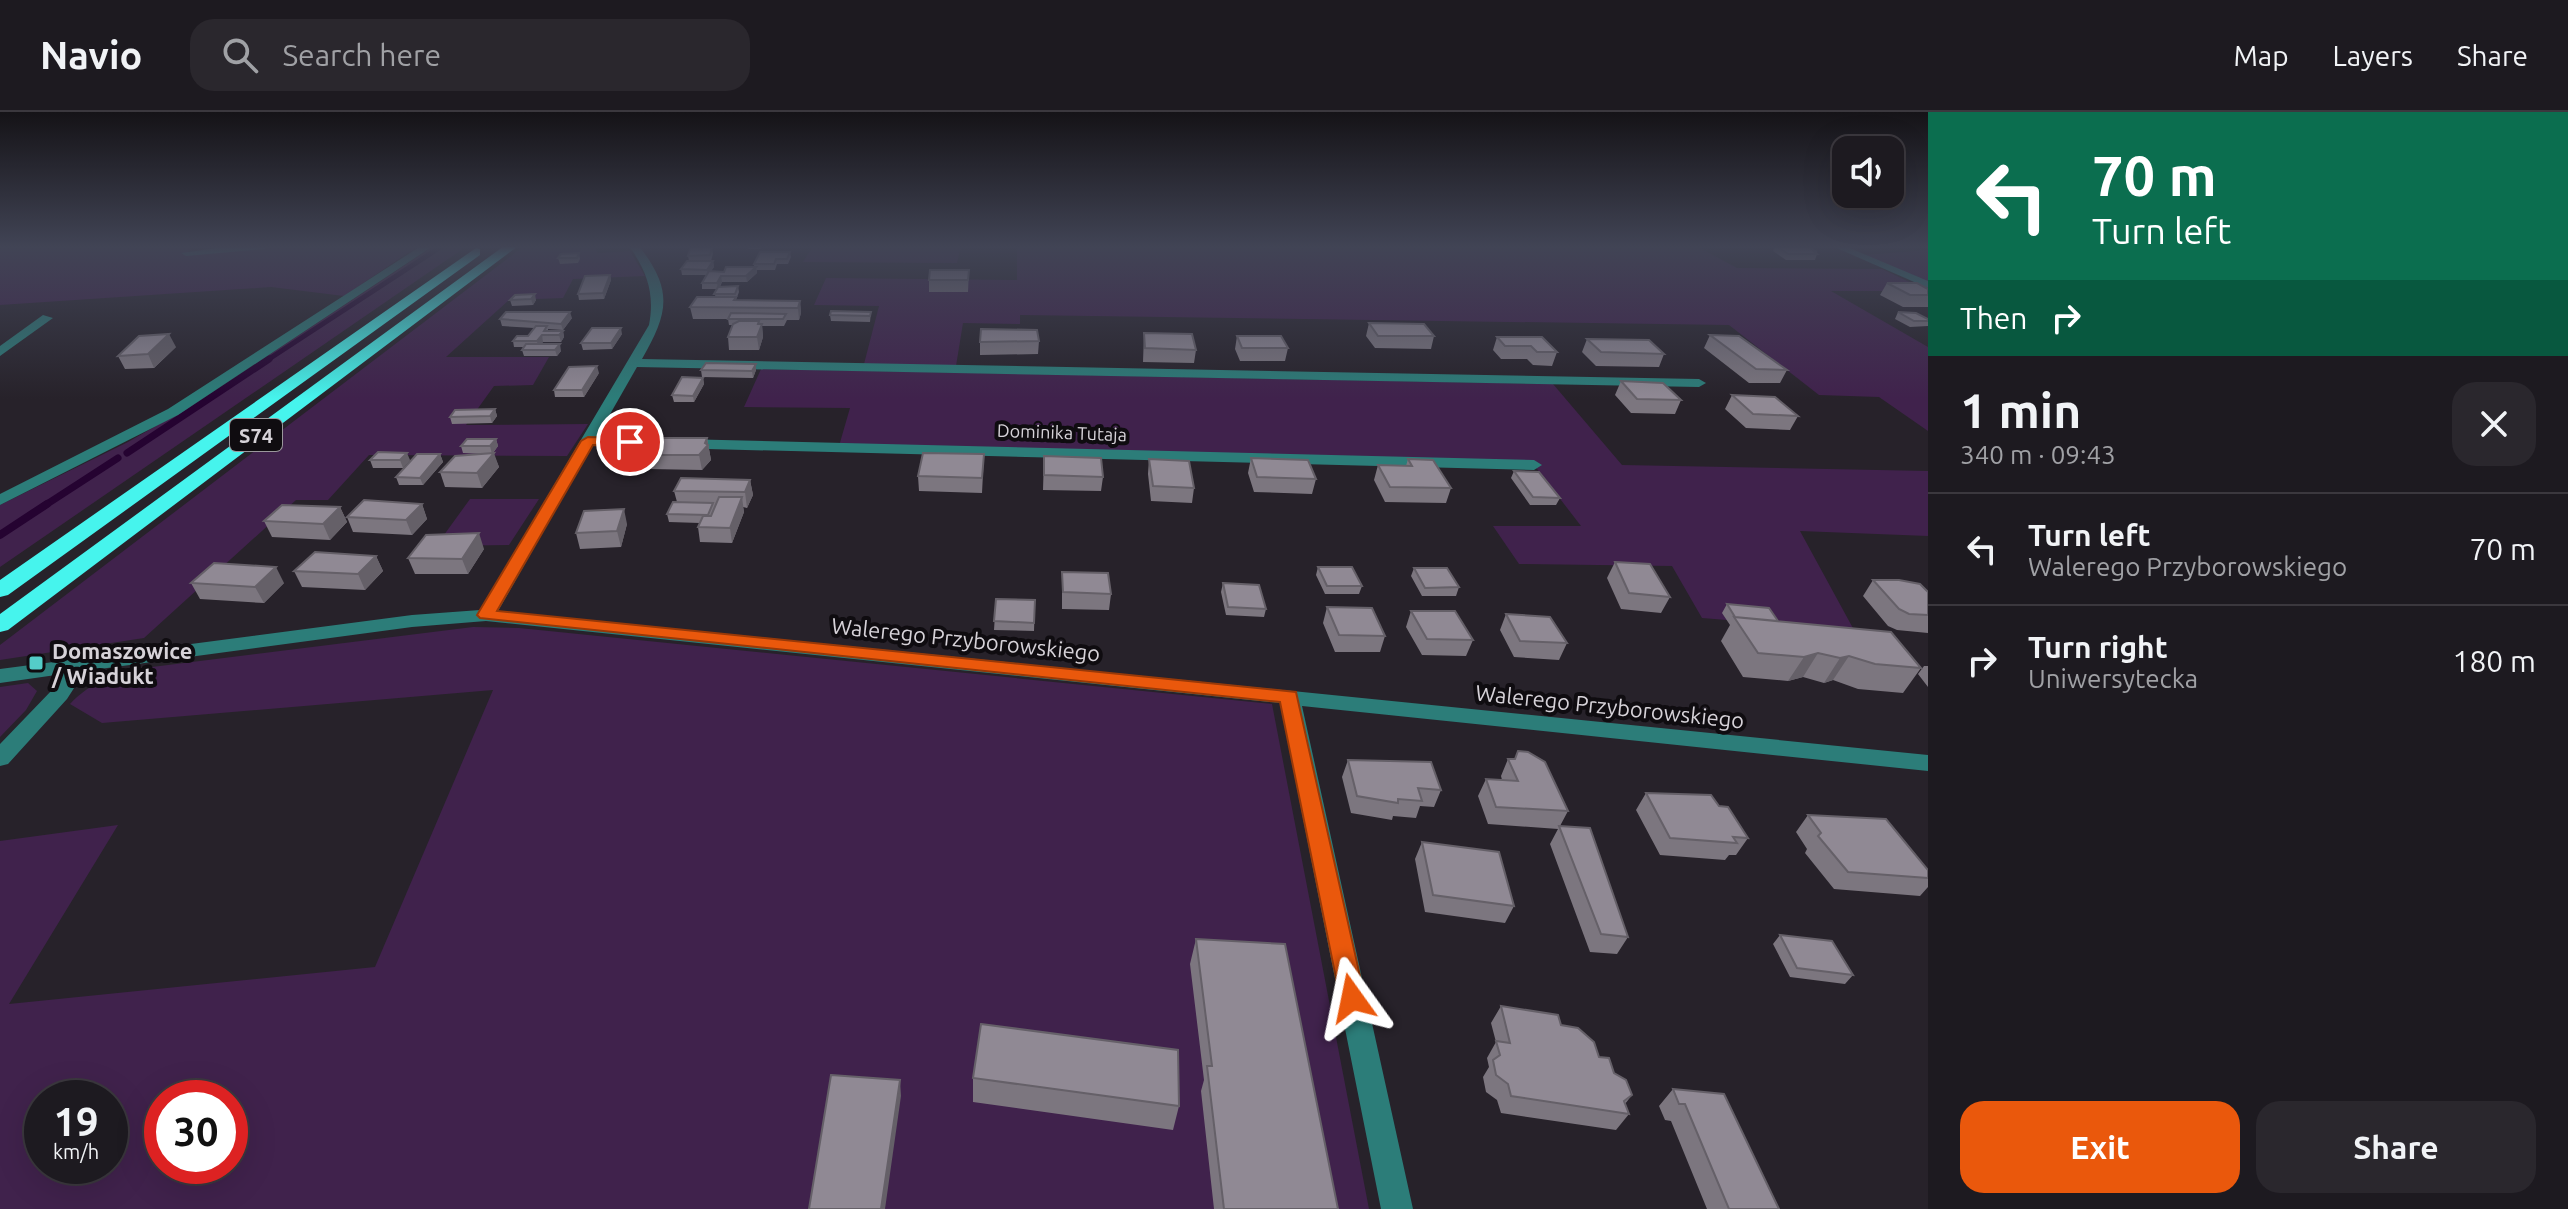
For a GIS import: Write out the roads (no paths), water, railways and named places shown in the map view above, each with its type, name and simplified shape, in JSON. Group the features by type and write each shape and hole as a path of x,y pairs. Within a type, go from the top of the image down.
{"highway":[{"name":"S74","path":"0,590 413,297"},
{"name":"S74","path":"0,625 443,297"}],"street":[{"path":"0,500 173,412 349,297"},
{"path":"486,615 635,363 655,325 659,297"},
{"path":"0,352 47,318"},
{"path":"635,363 1699,383"},
{"name":"Dominika Tutaja","path":"588,441 1534,465"},
{"path":"0,489 19,490"},
{"name":"Walerego Przyborowskiego","path":"0,676 412,621 486,615 1928,763"},
{"path":"0,758 60,694 79,665"},
{"path":"1289,696 1397,1209"}],"waterway":[{"path":"266,361 364,297"},
{"path":"127,453 269,359"},
{"path":"44,506 118,458"},
{"path":"0,535 47,504"}],"place":[{"name":"Domaszowice / Wiadukt","path":"36,663"}]}
